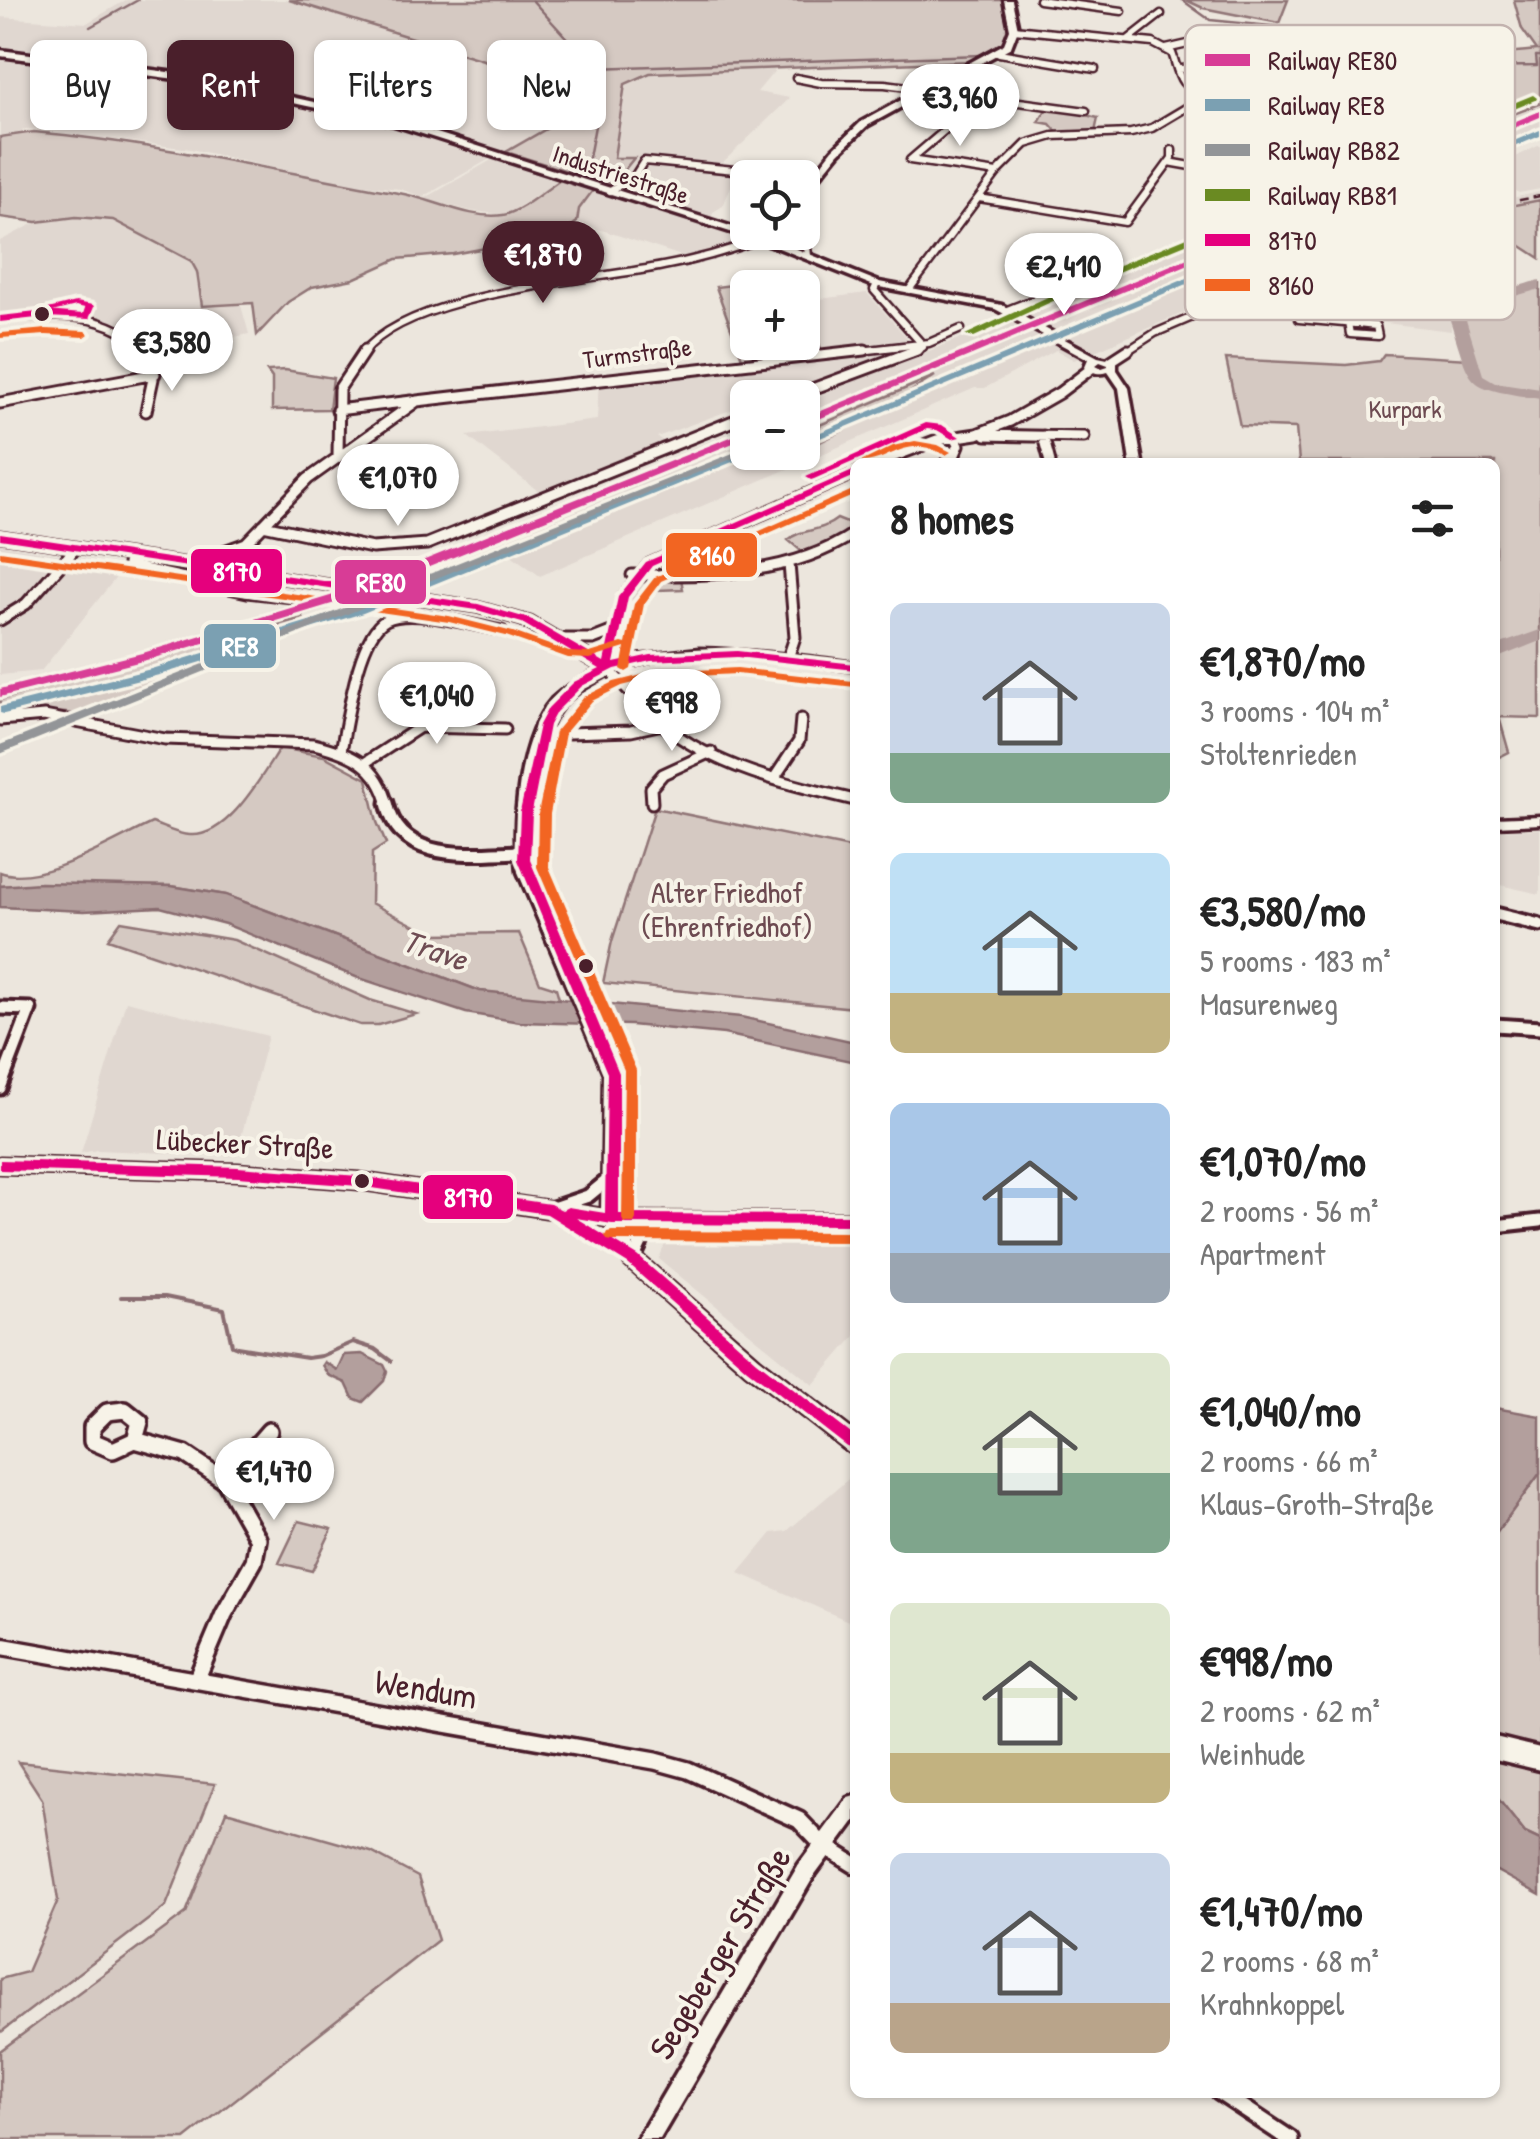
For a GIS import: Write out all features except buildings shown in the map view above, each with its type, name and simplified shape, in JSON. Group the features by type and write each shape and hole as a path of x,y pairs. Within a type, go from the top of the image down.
{"main road":[{"path":"820,172 864,124 1008,45 1014,29 1008,0"},
{"name":"Industriestraße","path":"0,53 166,74 318,103 420,130 730,226"},
{"name":"Industriestraße","path":"795,250 877,284 1007,310 1093,364"},
{"path":"1093,364 1111,365 1124,388 1135,458"},
{"path":"0,536 74,550 478,606 526,621 608,669"},
{"path":"850,666 788,658 678,656 626,662 567,692 540,732 522,852 526,872 613,1074 610,1178 615,1233 633,1260 752,1365 850,1440"},
{"path":"1500,822 1540,820"},
{"name":"Lübecker Straße","path":"0,1166 238,1172 359,1180 612,1219"},
{"path":"1500,1749 1540,1758"},
{"name":"Segeberger Straße","path":"648,2139 823,1845 850,1811"}],"street":[{"path":"1038,0 1122,11"},
{"path":"1129,39 1161,14"},
{"path":"1014,29 1129,39 1166,49 1172,53 1185,85"},
{"path":"1166,49 1185,45"},
{"path":"998,53 1095,69"},
{"path":"1177,69 1185,69"},
{"path":"796,78 1086,111"},
{"path":"909,290 997,172 1034,140 1152,128 1185,111"},
{"path":"965,113 910,160 997,172"},
{"path":"978,198 1125,222 1168,162 1172,150"},
{"path":"610,191 634,177 644,161 730,170"},
{"path":"1168,162 1185,165"},
{"path":"338,456 337,410 343,377 364,352 392,331 473,299 722,257 736,250"},
{"path":"807,250 808,256"},
{"path":"1007,310 1055,291 1086,271"},
{"path":"820,387 924,346 874,290 877,284"},
{"path":"0,319 57,314 110,323 137,342 154,374 154,390 146,412"},
{"path":"1111,365 1146,338 1187,320"},
{"path":"1312,320 1352,323 1350,320"},
{"name":"Turmstraße","path":"337,410 929,343 961,329"},
{"path":"976,434 1046,402 1093,364"},
{"path":"0,403 154,374"},
{"name":"Turmstraße","path":"224,551 246,543 298,487 417,400"},
{"path":"263,525 372,548 397,549 449,537 730,422"},
{"path":"892,458 976,434 1084,437"},
{"path":"1044,436 1049,458"},
{"path":"951,458 959,445 955,438"},
{"path":"850,475 632,575 618,602 608,669 663,724 711,752 775,777 850,799"},
{"path":"632,575 789,564 831,550 850,537"},
{"path":"0,620 26,604 74,550"},
{"path":"132,557 128,564 139,568 247,592 292,597"},
{"path":"788,658 794,637 789,564"},
{"path":"342,751 363,660 379,625 404,618 502,631"},
{"path":"564,640 593,639 616,630"},
{"path":"0,720 66,716 163,738 288,742 342,751 366,762 386,792 390,820 408,841 446,851 522,852"},
{"path":"775,777 798,740 801,718"},
{"path":"568,733 632,731 663,724"},
{"path":"366,762 420,727 505,729"},
{"path":"652,803 651,788 663,774 711,752"},
{"path":"1500,915 1540,925"},
{"path":"0,1008 30,1009 0,1088"},
{"path":"1500,1024 1540,1028"},
{"path":"550,1208 588,1196 610,1178"},
{"path":"550,1208 633,1260 646,1232 664,1219"},
{"name":"Lübecker Straße","path":"612,1219 850,1220"},
{"path":"1500,1226 1540,1222"},
{"path":"225,1481 268,1430"},
{"path":"134,1440 185,1454 225,1481 258,1539 254,1561 224,1614 197,1678"},
{"name":"Wendum","path":"0,1646 655,1761 688,1770 799,1820 823,1845 850,1862"},
{"path":"1229,2098 1290,2139"}],"shaded area":[{"path":"126,0 289,0 419,40 314,40 314,98 294,94 294,40 167,40 167,72 147,68 147,40 30,40 30,55 0,52 0,17 87,23"},
{"path":"467,55 487,61 487,130 545,130 506,152 428,130 467,130"},
{"path":"0,56 30,59 30,129 12,136 0,135"},
{"path":"777,68 757,92 790,98 718,167 614,159 625,84 650,73"},
{"path":"147,74 167,78 167,130 294,130 294,102 314,107 314,130 405,130 493,157 423,197 400,189 305,179 300,174 191,149 34,130 147,130"},
{"path":"1540,104 1540,136 1515,150 1515,114"},
{"path":"1540,145 1540,189 1515,190 1515,157"},
{"path":"495,158 562,179 506,215 424,199"},
{"path":"633,160 730,171 730,189 711,221 612,185"},
{"path":"594,189 730,234 730,248 694,260 577,222 579,209"},
{"path":"1540,192 1540,200 1515,204 1515,197"},
{"path":"76,217 113,220 191,261 197,272 198,288 240,302 249,334 220,340 213,318 139,337 117,322 85,314 45,312 0,317 0,241 37,222"},
{"path":"1185,248 1185,312 1074,360 1056,350 985,388 975,388 820,455 820,395"},
{"path":"867,293 909,340 821,349 820,299"},
{"path":"1451,320 1451,331 1369,321"},
{"path":"912,347 907,354 820,381 730,380 730,410 657,437 667,444 546,497 467,436 597,420 599,378 781,360 820,360 820,356"},
{"path":"730,432 730,470 785,470 540,576 507,552 424,583 385,578"},
{"path":"0,545 126,565 41,671 0,675"},
{"path":"343,592 369,596 111,673 0,700 0,688 196,637"},
{"path":"1540,829 1540,894 1500,885 1500,830"},
{"path":"0,886 171,886 226,895 480,991 741,1017 850,1041 850,1061 724,1034 631,1025 520,1022 466,1013 356,977 225,924 160,907 84,911 0,907"},
{"path":"126,1001 268,1036 236,1156 97,1150 81,1153"},
{"path":"850,1228 850,1342 813,1385 659,1259 670,1231"},
{"path":"362,1354 384,1365 387,1371 384,1381 363,1402 353,1398 346,1383 328,1375 322,1365 324,1362 337,1370 344,1355"},
{"path":"1500,1409 1540,1416 1540,1473 1500,1528"},
{"path":"850,1478 850,1622 739,1573 772,1533 787,1531"},
{"path":"1500,1801 1525,1833 1540,1840 1540,1895 1500,1873"}],"green space":[{"path":"289,0 1003,0 1007,23 1001,45 973,61 650,73 625,84 614,158 634,158 612,185 506,152 544,130 606,130 606,40 487,40 487,61 467,55 467,40 419,40"},
{"path":"1186,0 1288,0 1279,23 1203,8"},
{"path":"1514,0 1540,0 1540,104 1515,113 1515,52 1537,50 1522,29"},
{"path":"1048,106 1098,118 1095,132 1058,133 1050,124 1039,122"},
{"path":"34,132 216,158 411,196 490,216 510,213 562,179 594,189 579,209 577,222 561,234 453,254 397,259 353,279 312,287 288,302 257,335 253,303 202,306 197,272 191,261 113,220 76,217 37,222 0,217 0,137"},
{"path":"1540,200 1540,258 1520,245 1515,246 1515,205"},
{"name":"Kurpark","path":"1540,284 1540,718 1500,717 1500,458 1299,458 1296,428 1240,426 1226,359 1346,365 1379,361 1384,354 1468,359 1458,320 1515,320 1515,292"},
{"path":"730,285 730,325 716,287"},
{"path":"267,371 333,378 329,409 272,410 272,378"},
{"path":"935,376 868,419 820,442 820,425"},
{"path":"837,519 850,524 843,534 846,537 806,555 788,540 799,534"},
{"path":"681,579 683,589 657,590 645,597 642,619 623,620 628,597 640,583"},
{"path":"303,618 306,623 77,714 43,711 0,717 0,700"},
{"name":"Kurpark","path":"1500,720 1509,752 1500,756"},
{"path":"280,748 324,756 367,779 386,844 372,853 371,903 431,934 519,933 540,983 556,988 560,1002 480,991 226,895 171,886 0,886 0,872 16,875 56,868 152,823 185,835 204,833 218,826 242,803"},
{"name":"Alter Friedhof (Ehrenfriedhof)","path":"655,808 850,848 850,1008 603,983 612,941"},
{"path":"121,921 234,940 370,1000 416,1014 378,1025 360,1025 108,939"},
{"path":"1540,1473 1540,1840 1525,1833 1500,1801 1500,1528"},
{"path":"299,1521 332,1529 312,1571 279,1563"},
{"path":"18,1762 215,1784 166,1906 0,2033 0,1979 27,1972 58,1900 42,1799"},
{"path":"226,1811 371,1852 418,1877 438,1940 185,2139 0,2139 0,2051 186,1913"}],"waterway":[{"path":"90,27 138,0"},
{"path":"532,0 604,79 586,173"},
{"path":"1182,0 1210,20 1260,25"},
{"path":"606,68 982,55"},
{"path":"1515,66 1537,66 1536,56 1540,56"},
{"path":"1515,291 1540,284"},
{"path":"1458,320 1476,377 1491,386 1540,394"},
{"path":"1500,650 1540,635"},
{"path":"121,1297 165,1297 224,1309 232,1345 237,1347 307,1358 353,1342 375,1349 391,1361"}],"railway":[{"path":"1515,201 1540,196"},
{"path":"820,419 977,351"}],"rail line":[{"name":"RB81","path":"1515,105 1533,98"},
{"name":"RE80","path":"1515,124 1540,114"},
{"name":"RE8","path":"1515,143 1540,133"},
{"name":"RB81","path":"970,335 1185,241"},
{"name":"RE80","path":"820,415 1185,263"},
{"name":"RE8","path":"820,434 1185,282"},
{"name":"RE80","path":"0,693 150,655 354,593 730,440"},
{"name":"RB82","path":"0,750 730,456"},
{"name":"RE8","path":"4,710 155,672 359,610 730,459"}],"transit line":[{"name":"8170","path":"0,319 46,314 86,317 90,307 76,304 52,309"},
{"name":"8160","path":"2,336 85,334"},
{"name":"8170","path":"854,458 926,426 939,427 955,437"},
{"name":"8160","path":"875,458 915,444 946,452"},
{"name":"8170","path":"811,477 850,460"},
{"name":"8170","path":"608,669 623,597 649,564 850,475"},
{"name":"8160","path":"626,669 639,604 658,579 850,494"},
{"name":"8170","path":"0,536 478,607 526,621 608,669"},
{"name":"8160","path":"0,554 449,619 579,657 622,646"},
{"name":"8170","path":"612,1219 613,1073 524,860 526,812 544,725 552,710 578,684 612,667 651,658 737,654 850,666"},
{"name":"8160","path":"629,1219 630,1070 543,867 544,814 560,732 588,699 618,684 654,675 737,671 850,684"},
{"name":"8170","path":"0,1165 238,1172 359,1181 550,1209 633,1260 752,1365 850,1441"},
{"name":"8170","path":"568,1212 612,1219 850,1220"},
{"name":"8160","path":"612,1236 850,1237"}],"water label":[{"name":"Trave","path":"435,950"}]}
